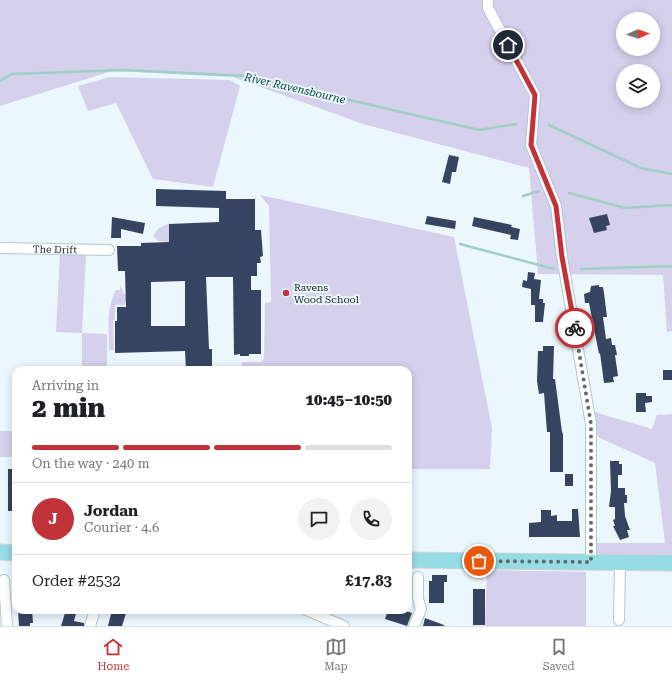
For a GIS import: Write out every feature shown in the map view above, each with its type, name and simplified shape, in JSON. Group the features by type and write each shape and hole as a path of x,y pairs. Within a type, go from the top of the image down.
{"main road":[{"path":"0,552 12,553"},
{"path":"412,560 672,564"}],"street":[{"path":"488,0 488,8 535,95 531,145 556,206 562,257 589,402 591,424 591,562"},
{"name":"The Drift","path":"0,248 109,250"},
{"path":"619,620 620,563"},
{"path":"414,626 420,609 418,599 418,577"},
{"path":"4,580 7,626"},
{"path":"90,626 94,614"},
{"path":"316,614 344,626"}],"shaded area":[{"path":"0,0 672,0 672,331 667,332 663,275 538,274 529,168 363,124 233,77 112,71 0,106"},
{"path":"110,77 230,80 240,86 213,187 153,179 116,103 88,111 78,86"},
{"path":"260,195 454,237 492,428 490,469 412,469 412,366 242,366 242,362 261,362 264,359 265,303 271,302 269,206"},
{"path":"169,223 169,242 158,241 153,236 159,228"},
{"path":"60,254 86,255 82,333 56,332"},
{"path":"120,285 124,294 129,294 129,302 125,302 125,305 115,305 115,320 113,320 114,350 109,350 109,311 116,290 120,290"},
{"path":"82,333 107,334 107,366 82,366"},
{"path":"594,412 652,429 657,415 672,414 672,557 596,556 595,543 665,543 655,463 598,437"},
{"path":"0,431 12,431 12,457 0,457"},
{"path":"487,570 586,572 586,626 485,626"}],"building":[{"path":"449,155 459,157 456,172 452,172 450,184 442,182"},
{"path":"156,189 226,191 226,199 255,199 255,230 261,230 263,256 260,257 261,263 257,263 257,276 251,276 251,290 261,290 261,354 249,354 249,356 240,356 240,354 234,355 233,277 206,277 209,349 212,349 212,366 186,366 185,351 115,353 115,321 117,321 117,307 126,307 125,271 118,271 117,246 141,246 141,243 169,242 169,224 219,222 219,208 156,206","holes":["185,281 185,326 151,326 151,282"]},
{"path":"607,214 610,225 606,226 607,230 594,233 589,218"},
{"path":"427,216 456,221 455,229 425,224"},
{"path":"112,217 145,223 143,234 121,229 121,238 111,238"},
{"path":"474,217 512,225 511,227 520,229 518,240 510,239 511,235 472,226"},
{"path":"528,272 535,273 534,279 541,280 539,299 543,299 543,303 545,303 543,322 535,322 535,305 531,305 531,289 522,287 523,280 527,281"},
{"path":"599,285 599,287 603,287 604,293 607,317 603,317 606,339 611,338 612,345 615,345 617,355 615,355 618,376 613,377 614,382 604,383 600,353 599,354 589,303 585,303 584,294 590,292 591,286"},
{"path":"543,346 554,346 553,379 555,379 563,434 563,472 550,472 550,432 547,432 544,393 539,394 537,381 538,351 543,351"},
{"path":"663,370 672,370 672,380 663,380"},
{"path":"636,393 646,393 646,396 652,396 652,402 645,403 646,412 636,412"},
{"path":"610,461 619,461 619,464 622,464 622,475 618,475 618,488 625,488 625,495 627,495 627,503 624,503 625,516 630,530 627,530 629,537 620,540 613,526 615,526 613,520 615,519 615,507 609,507 611,491"},
{"path":"8,469 12,469 12,511 8,511"},
{"path":"565,474 573,474 573,486 565,486"},
{"path":"572,509 578,509 580,537 529,537 529,523 541,522 541,510 551,510 551,516 557,515 557,521 572,521"},
{"path":"432,575 447,575 447,582 444,582 444,603 429,603 429,581 432,581"},
{"path":"473,589 485,589 485,625 473,625"},
{"path":"18,614 32,614 33,623 30,623 30,626 19,626"},
{"path":"65,614 76,614 74,621 84,623 84,626 61,626"},
{"path":"111,614 126,614 122,626 108,626"},
{"path":"387,614 412,614 407,626 385,619"},
{"path":"425,618 444,625 444,626 423,626"}],"waterway":[{"name":"River Ravensbourne","path":"0,81 12,74 124,70 246,76 479,130 516,124"},
{"name":"River Ravensbourne","path":"549,125 641,168 672,174"},
{"path":"523,196 539,191"},
{"path":"569,193 625,208 672,205"},
{"path":"460,244 554,269"},
{"path":"581,269 672,266"}],"way so far":[{"path":"479,561 591,562 593,464 591,424 589,402 575,328"}],"place":[{"name":"Ravens Wood School","path":"286,293"}],"route":[{"path":"508,45 535,95 531,145 556,206 562,257 575,328"}]}
